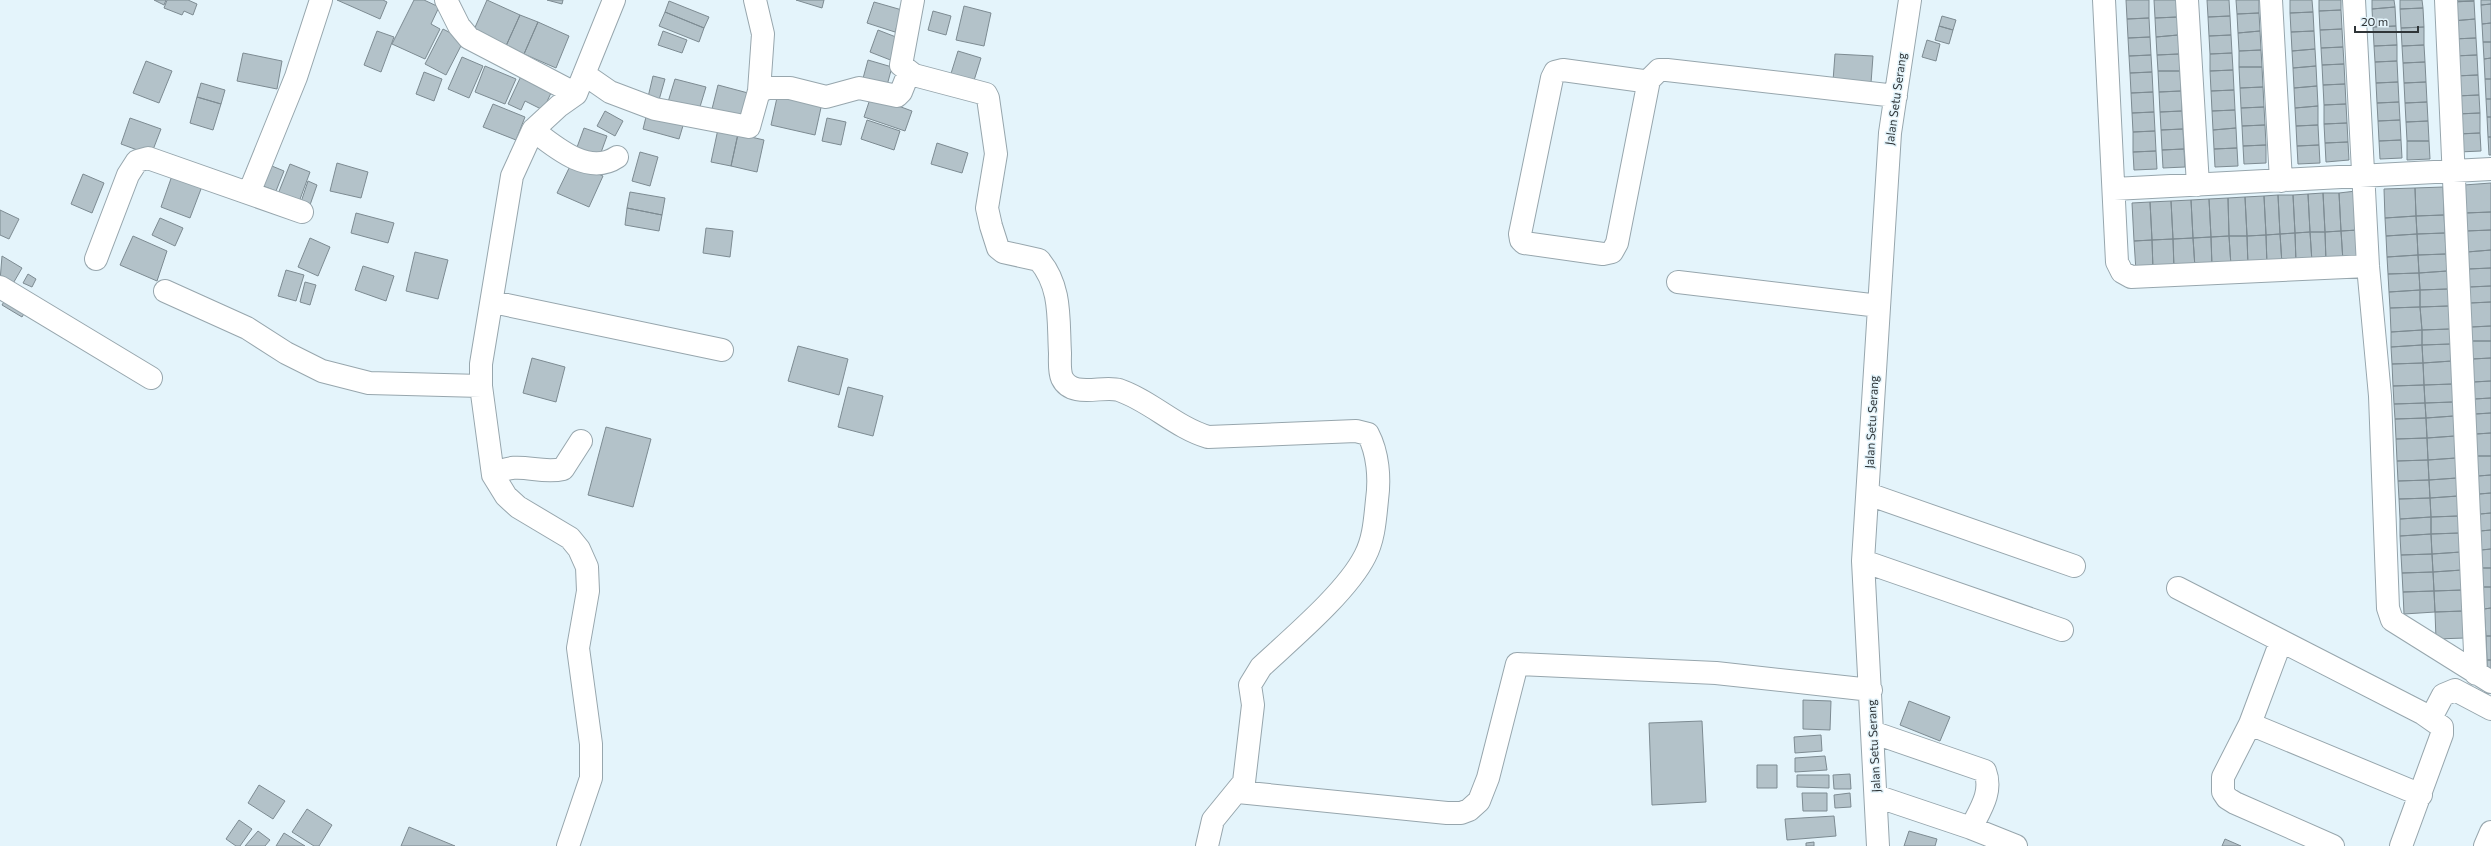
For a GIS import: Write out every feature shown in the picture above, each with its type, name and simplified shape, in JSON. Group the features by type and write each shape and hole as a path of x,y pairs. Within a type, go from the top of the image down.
{"street":[{"path":"249,193 296,77 321,0"},
{"path":"446,0 459,26 469,38 576,94"},
{"path":"568,846 591,778 591,744 578,648 588,591 587,566 579,549 570,538 518,506 506,496 493,475 480,386 483,344 493,302 512,176 533,130 559,106 576,94 614,0"},
{"path":"584,74 610,92 654,109 746,128 750,123 759,91 763,34 755,0"},
{"path":"912,0 914,3 901,57 901,65 909,72 986,94 988,98 996,154 987,208 991,226 998,248 1003,252 1039,260 1052,279 1057,300 1060,366 1062,378 1068,385 1080,390 1117,390 1138,399 1190,432 1208,438 1356,431 1368,434 1373,443 1377,463 1378,491 1373,533 1365,556 1346,583 1261,668 1250,684 1253,706 1244,782 1238,792 1213,820 1207,846"},
{"name":"Jalan Setu Serang","path":"1878,846 1864,561 1890,133 1910,0"},
{"path":"2104,0 2117,262 2122,272 2131,276 2368,266"},
{"path":"2187,0 2198,185"},
{"path":"2271,0 2281,181"},
{"path":"2354,0 2368,266 2380,396 2388,608 2392,620 2483,678"},
{"path":"2446,0 2453,171 2483,678"},
{"path":"1649,80 1636,82 1563,70 1555,72 1552,78 1520,234 1521,240 1524,243 1603,254 1612,252 1617,243 1649,80 1659,70 1896,96"},
{"path":"759,91 768,88 790,88 826,97 859,88 897,96 902,92 909,72"},
{"path":"533,130 554,146 584,161 598,165 609,163 617,157"},
{"path":"96,259 128,175 137,161 148,158 302,212"},
{"path":"2114,189 2491,169"},
{"path":"1678,282 1879,306"},
{"path":"0,287 151,378"},
{"path":"165,290 247,328 286,353 322,371 369,383 480,386"},
{"path":"493,302 722,350"},
{"path":"493,475 504,469 512,467 554,470 562,469 581,441"},
{"path":"1868,494 2074,566"},
{"path":"1864,561 2062,630"},
{"path":"2178,588 2431,718 2442,727 2442,734 2401,846"},
{"path":"2281,641 2250,724 2223,777 2224,792 2227,798 2333,846"},
{"path":"1238,792 1447,813 1461,813 1469,810 1479,801 1488,778 1517,664 1716,674 1871,690"},
{"path":"2431,718 2443,695 2455,690 2491,709"},
{"path":"2250,724 2420,795"},
{"path":"1872,732 1985,771 1988,779 1988,791 1971,828"},
{"path":"1876,796 1971,828 2016,846"},
{"path":"2485,846 2491,832"}],"building":[{"path":"154,0 166,0 164,5"},
{"path":"167,0 188,0 197,4 193,15 184,11 182,15 164,8"},
{"path":"337,0 383,0 387,2 380,19"},
{"path":"414,0 424,0 439,7 431,24 440,29 425,59 392,44"},
{"path":"487,0 520,15 506,46 473,32"},
{"path":"547,0 563,0 562,4"},
{"path":"796,0 824,0 822,8"},
{"path":"2126,0 2149,0 2149,18 2127,19"},
{"path":"2154,0 2177,0 2178,17 2155,18"},
{"path":"2207,0 2229,0 2230,16 2208,17"},
{"path":"2236,0 2259,0 2259,13 2237,14"},
{"path":"2290,0 2312,0 2313,12 2290,13"},
{"path":"2319,0 2341,0 2341,10 2319,11"},
{"path":"2372,0 2394,0 2395,7 2372,9"},
{"path":"2400,0 2422,0 2423,8 2400,9"},
{"path":"2452,0 2474,0 2474,1 2452,2"},
{"path":"2481,0 2491,0 2491,4 2481,5"},
{"path":"669,1 709,17 704,28 665,12"},
{"path":"2474,1 2475,19 2452,21 2452,2"},
{"path":"874,2 902,10 895,32 867,23"},
{"path":"2491,4 2491,23 2482,24 2481,5"},
{"path":"964,6 991,13 984,46 956,40"},
{"path":"2395,7 2396,26 2373,27 2372,9"},
{"path":"2423,8 2424,27 2401,28 2400,9"},
{"path":"2341,10 2342,29 2320,30 2319,11"},
{"path":"933,11 951,16 946,35 928,30"},
{"path":"665,12 704,28 699,42 659,26"},
{"path":"2313,12 2314,31 2291,32 2290,13"},
{"path":"2259,13 2260,31 2238,33 2237,14"},
{"path":"520,15 538,22 524,54 506,46"},
{"path":"1942,16 1956,20 1953,30 1939,26"},
{"path":"2230,16 2231,35 2209,36 2208,17"},
{"path":"2178,17 2178,35 2156,37 2155,18"},
{"path":"2149,18 2150,37 2128,38 2127,19"},
{"path":"2475,19 2476,38 2453,39 2452,21"},
{"path":"538,22 569,36 556,68 524,54"},
{"path":"2491,23 2491,42 2483,42 2482,24"},
{"path":"1939,26 1953,30 1949,44 1935,40"},
{"path":"2396,26 2397,45 2374,46 2373,27"},
{"path":"2424,27 2424,45 2402,46 2401,28"},
{"path":"443,29 464,40 446,75 425,64"},
{"path":"2342,29 2343,47 2321,48 2320,30"},
{"path":"878,30 901,39 893,61 870,52"},
{"path":"377,31 394,37 381,72 364,65"},
{"path":"663,31 687,40 682,53 658,45"},
{"path":"2260,31 2261,50 2239,51 2238,33"},
{"path":"2314,31 2315,49 2292,51 2291,32"},
{"path":"2178,35 2179,54 2157,55 2156,37"},
{"path":"2231,35 2232,53 2210,54 2209,36"},
{"path":"2150,37 2151,55 2129,56 2128,38"},
{"path":"2476,38 2477,55 2454,56 2453,39"},
{"path":"1927,40 1940,44 1936,61 1922,57"},
{"path":"2483,42 2491,42 2491,58 2484,59"},
{"path":"2397,45 2397,61 2375,62 2374,46"},
{"path":"2424,45 2425,62 2403,63 2402,46"},
{"path":"2343,47 2344,64 2322,65 2321,48"},
{"path":"2315,49 2316,66 2293,68 2292,51"},
{"path":"2261,50 2262,67 2239,67 2239,51"},
{"path":"958,51 981,58 972,87 949,80"},
{"path":"243,53 282,61 277,89 237,81"},
{"path":"2232,53 2233,70 2210,71 2210,54"},
{"path":"1835,54 1873,56 1871,83 1833,81"},
{"path":"2179,54 2180,71 2158,71 2157,55"},
{"path":"2151,55 2152,72 2130,73 2129,56"},
{"path":"2477,55 2478,75 2455,76 2454,56"},
{"path":"462,57 483,66 469,98 448,89"},
{"path":"2491,58 2491,79 2485,79 2484,59"},
{"path":"868,60 892,67 886,89 862,82"},
{"path":"146,61 172,71 159,103 133,93"},
{"path":"2397,61 2398,82 2376,83 2375,62"},
{"path":"2425,62 2426,82 2404,83 2403,63"},
{"path":"2344,64 2345,84 2323,85 2322,65"},
{"path":"485,66 516,79 505,104 475,92"},
{"path":"2316,66 2317,86 2294,88 2293,68"},
{"path":"2239,67 2262,67 2263,87 2240,88"},
{"path":"2233,70 2234,90 2211,91 2210,71"},
{"path":"2158,71 2180,71 2181,91 2159,92"},
{"path":"424,72 442,79 434,101 416,94"},
{"path":"2152,72 2153,92 2131,93 2130,73"},
{"path":"522,74 535,80 533,84 551,93 543,110 525,101 521,110 508,104"},
{"path":"2478,75 2479,95 2456,96 2455,76"},
{"path":"653,76 665,79 659,100 648,97"},
{"path":"675,79 706,87 699,110 668,102"},
{"path":"2485,79 2491,79 2491,99 2486,99"},
{"path":"2398,82 2399,102 2377,103 2376,83"},
{"path":"2426,82 2427,102 2405,103 2404,83"},
{"path":"201,83 225,90 221,104 197,97"},
{"path":"2345,84 2346,104 2324,105 2323,85"},
{"path":"718,85 748,93 742,116 712,109"},
{"path":"2317,86 2318,106 2295,108 2294,88"},
{"path":"2263,87 2264,107 2241,108 2240,88"},
{"path":"2234,90 2235,110 2212,111 2211,91"},
{"path":"2181,91 2182,111 2160,112 2159,92"},
{"path":"2153,92 2154,112 2132,113 2131,93"},
{"path":"778,93 822,103 815,135 771,125"},
{"path":"2479,95 2480,113 2457,114 2456,96"},
{"path":"871,96 912,111 905,131 864,117"},
{"path":"197,97 221,104 213,130 190,123"},
{"path":"2486,99 2491,99 2491,117 2487,117"},
{"path":"2399,102 2400,120 2378,121 2377,103"},
{"path":"2427,102 2428,121 2406,122 2405,103"},
{"path":"493,104 525,117 516,140 483,127"},
{"path":"2346,104 2347,123 2324,124 2324,105"},
{"path":"2318,106 2318,125 2296,126 2295,108"},
{"path":"2264,107 2265,125 2242,126 2241,108"},
{"path":"648,109 685,119 679,139 643,129"},
{"path":"2235,110 2236,128 2213,130 2212,111"},
{"path":"605,111 623,121 615,136 597,126"},
{"path":"2182,111 2183,129 2161,130 2160,112"},
{"path":"2154,112 2155,131 2133,132 2132,113"},
{"path":"2480,113 2480,133 2458,134 2457,114"},
{"path":"2487,117 2491,117 2491,137 2488,137"},
{"path":"130,118 161,129 151,155 121,144"},
{"path":"827,118 846,122 841,145 822,141"},
{"path":"867,120 900,131 894,150 861,139"},
{"path":"2400,120 2401,140 2379,141 2378,121"},
{"path":"2428,121 2429,141 2407,141 2406,122"},
{"path":"2347,123 2348,142 2325,143 2324,124"},
{"path":"2265,125 2266,145 2243,146 2242,126"},
{"path":"2318,125 2319,145 2297,146 2296,126"},
{"path":"584,128 607,136 599,158 576,150"},
{"path":"2236,128 2237,148 2214,149 2213,130"},
{"path":"718,129 738,134 731,166 711,162"},
{"path":"2183,129 2184,149 2162,150 2161,130"},
{"path":"2155,131 2156,151 2133,152 2133,132"},
{"path":"2480,133 2481,151 2459,152 2458,134"},
{"path":"738,134 764,140 757,172 731,166"},
{"path":"2488,137 2491,137 2491,155 2489,155"},
{"path":"2401,140 2402,158 2380,159 2379,141"},
{"path":"2407,141 2429,141 2430,159 2407,160"},
{"path":"2348,142 2349,160 2326,162 2325,143"},
{"path":"937,143 968,153 962,173 931,164"},
{"path":"2266,145 2266,163 2244,164 2243,146"},
{"path":"2319,145 2320,163 2298,164 2297,146"},
{"path":"2237,148 2238,166 2215,167 2214,149"},
{"path":"2184,149 2185,167 2163,168 2162,150"},
{"path":"2156,151 2157,169 2134,170 2133,152"},
{"path":"640,152 658,157 650,186 632,181"},
{"path":"572,162 603,176 589,207 557,193"},
{"path":"337,163 368,172 361,198 330,191"},
{"path":"267,164 284,171 276,191 258,184"},
{"path":"290,164 310,172 299,202 278,194"},
{"path":"174,170 204,181 190,218 161,207"},
{"path":"83,174 104,183 92,213 71,204"},
{"path":"308,181 317,185 310,205 301,202"},
{"path":"2491,183 2491,212 2465,213 2464,185"},
{"path":"2443,187 2444,215 2416,216 2415,188"},
{"path":"2415,188 2416,216 2385,218 2384,189"},
{"path":"2356,191 2358,230 2341,231 2339,193"},
{"path":"630,192 665,198 662,215 627,208"},
{"path":"2323,193 2339,193 2341,231 2325,232"},
{"path":"2323,193 2325,232 2310,232 2308,194"},
{"path":"2308,194 2310,232 2295,233 2293,195"},
{"path":"2278,195 2293,195 2295,233 2280,234"},
{"path":"2278,195 2280,234 2266,235 2264,196"},
{"path":"2264,196 2266,235 2247,236 2245,197"},
{"path":"2245,197 2247,236 2229,236 2228,198"},
{"path":"2228,198 2229,236 2211,237 2209,199"},
{"path":"2209,199 2211,237 2193,238 2191,200"},
{"path":"2191,200 2193,238 2173,239 2171,201"},
{"path":"2171,201 2173,239 2152,240 2150,202"},
{"path":"2150,202 2152,240 2134,241 2132,203"},
{"path":"627,208 662,215 659,231 625,225"},
{"path":"0,210 19,219 9,239 0,235"},
{"path":"2491,212 2491,230 2466,231 2465,213"},
{"path":"356,213 394,223 388,243 351,233"},
{"path":"2444,215 2445,233 2417,234 2416,216"},
{"path":"2416,216 2417,234 2386,236 2385,218"},
{"path":"160,218 183,228 175,246 152,235"},
{"path":"706,228 733,231 730,257 703,253"},
{"path":"2358,230 2360,260 2343,261 2341,231"},
{"path":"2491,230 2491,250 2467,252 2466,231"},
{"path":"2341,231 2343,261 2326,262 2325,232"},
{"path":"2310,232 2312,262 2296,263 2295,233"},
{"path":"2310,232 2325,232 2326,262 2312,262"},
{"path":"2295,233 2296,263 2282,264 2280,234"},
{"path":"2445,233 2446,254 2418,255 2417,234"},
{"path":"2280,234 2282,264 2267,265 2266,235"},
{"path":"2417,234 2418,255 2387,257 2386,236"},
{"path":"2266,235 2267,265 2248,266 2247,236"},
{"path":"133,236 167,251 157,281 120,265"},
{"path":"2229,236 2247,236 2248,266 2231,266"},
{"path":"2229,236 2231,266 2212,267 2211,237"},
{"path":"2211,237 2212,267 2195,268 2193,238"},
{"path":"310,238 330,247 318,276 298,267"},
{"path":"2193,238 2195,268 2174,269 2173,239"},
{"path":"2173,239 2174,269 2153,270 2152,240"},
{"path":"2152,240 2153,270 2136,271 2134,241"},
{"path":"2491,250 2491,268 2468,269 2467,252"},
{"path":"415,252 448,260 438,299 406,291"},
{"path":"2446,254 2447,271 2419,273 2418,255"},
{"path":"2418,255 2419,273 2388,274 2387,257"},
{"path":"2,256 22,268 11,287 0,281"},
{"path":"363,266 394,276 386,301 355,290"},
{"path":"2491,268 2491,286 2469,287 2468,269"},
{"path":"286,270 304,275 296,301 278,296"},
{"path":"2447,271 2448,289 2420,290 2419,273"},
{"path":"2419,273 2420,290 2389,292 2388,274"},
{"path":"28,274 36,279 32,287 23,283"},
{"path":"305,282 316,285 310,305 300,302"},
{"path":"2491,286 2491,302 2470,303 2469,287"},
{"path":"2448,289 2449,306 2420,307 2420,290"},
{"path":"2420,290 2420,307 2390,308 2389,292"},
{"path":"8,295 28,307 22,317 2,305"},
{"path":"2491,302 2491,326 2471,327 2470,303"},
{"path":"2449,306 2450,329 2422,330 2420,307"},
{"path":"2420,307 2422,330 2391,332 2390,308"},
{"path":"2491,326 2491,341 2471,341 2471,327"},
{"path":"2450,329 2451,344 2422,345 2422,330"},
{"path":"2422,330 2422,345 2391,347 2391,332"},
{"path":"2471,341 2491,341 2491,358 2472,359"},
{"path":"2451,344 2452,361 2423,363 2422,345"},
{"path":"2422,345 2423,363 2392,364 2391,347"},
{"path":"798,346 848,359 839,395 788,381"},
{"path":"532,358 565,367 556,402 523,393"},
{"path":"2491,358 2491,381 2473,382 2472,359"},
{"path":"2452,361 2453,384 2424,385 2423,363"},
{"path":"2423,363 2424,385 2393,386 2392,364"},
{"path":"2491,381 2491,398 2474,399 2473,382"},
{"path":"2453,384 2453,402 2425,403 2424,385"},
{"path":"2424,385 2425,403 2394,404 2393,386"},
{"path":"848,387 883,396 873,436 838,427"},
{"path":"2491,398 2491,413 2475,414 2474,399"},
{"path":"2453,402 2454,416 2426,418 2425,403"},
{"path":"2425,403 2426,418 2395,419 2394,404"},
{"path":"2491,413 2491,433 2476,434 2475,414"},
{"path":"2454,416 2455,436 2427,438 2426,418"},
{"path":"2426,418 2427,438 2396,439 2395,419"},
{"path":"606,427 651,439 633,507 588,495"},
{"path":"2491,433 2491,456 2477,456 2476,434"},
{"path":"2455,436 2456,458 2428,460 2427,438"},
{"path":"2427,438 2428,460 2397,461 2396,439"},
{"path":"2477,456 2491,456 2491,475 2478,476"},
{"path":"2456,458 2457,478 2429,480 2428,460"},
{"path":"2428,460 2429,480 2398,481 2397,461"},
{"path":"2491,475 2491,493 2479,494 2478,476"},
{"path":"2457,478 2458,496 2430,498 2429,480"},
{"path":"2429,480 2430,498 2399,499 2398,481"},
{"path":"2491,493 2491,513 2480,514 2479,494"},
{"path":"2458,496 2459,516 2431,517 2430,498"},
{"path":"2430,498 2431,517 2400,519 2399,499"},
{"path":"2491,513 2491,530 2480,531 2480,514"},
{"path":"2459,516 2460,533 2431,534 2431,517"},
{"path":"2431,517 2431,534 2400,536 2400,519"},
{"path":"2491,530 2491,549 2481,550 2480,531"},
{"path":"2460,533 2461,552 2432,554 2431,534"},
{"path":"2431,534 2432,554 2401,555 2400,536"},
{"path":"2491,549 2491,568 2482,568 2481,550"},
{"path":"2461,552 2462,570 2433,572 2432,554"},
{"path":"2432,554 2433,572 2402,573 2401,555"},
{"path":"2482,568 2491,568 2491,587 2483,587"},
{"path":"2462,570 2463,590 2434,591 2433,572"},
{"path":"2433,572 2434,591 2403,592 2402,573"},
{"path":"2483,587 2491,587 2491,608 2484,609"},
{"path":"2463,590 2464,611 2435,612 2434,591"},
{"path":"2434,591 2435,612 2404,614 2403,592"},
{"path":"2491,608 2491,636 2486,636 2484,609"},
{"path":"2464,611 2465,638 2436,639 2435,612"},
{"path":"2486,636 2491,636 2491,660 2487,660"},
{"path":"2487,660 2491,660 2491,680 2488,680"},
{"path":"1803,700 1831,701 1830,730 1803,729"},
{"path":"1909,701 1950,717 1940,741 1900,725"},
{"path":"1702,721 1706,802 1652,805 1649,723"},
{"path":"1821,735 1822,751 1795,753 1794,737"},
{"path":"1825,756 1827,770 1795,772 1795,758"},
{"path":"1757,765 1777,765 1777,788 1757,788"},
{"path":"1850,774 1851,789 1834,789 1833,775"},
{"path":"1797,775 1829,775 1829,788 1797,787"},
{"path":"259,785 285,801 273,819 248,803"},
{"path":"1802,793 1827,793 1827,811 1803,811"},
{"path":"1850,793 1851,807 1835,808 1834,795"},
{"path":"307,809 332,825 319,846 314,846 292,832"},
{"path":"1834,816 1836,836 1787,840 1785,819"},
{"path":"239,820 252,829 240,846 236,846 226,839"},
{"path":"409,827 455,846 401,846"},
{"path":"258,831 270,840 265,846 245,846"},
{"path":"1909,831 1937,839 1935,846 1904,846"},
{"path":"284,833 305,846 276,846"},
{"path":"2225,839 2241,846 2222,846"},
{"path":"1814,842 1814,846 1806,846 1806,843"}]}
